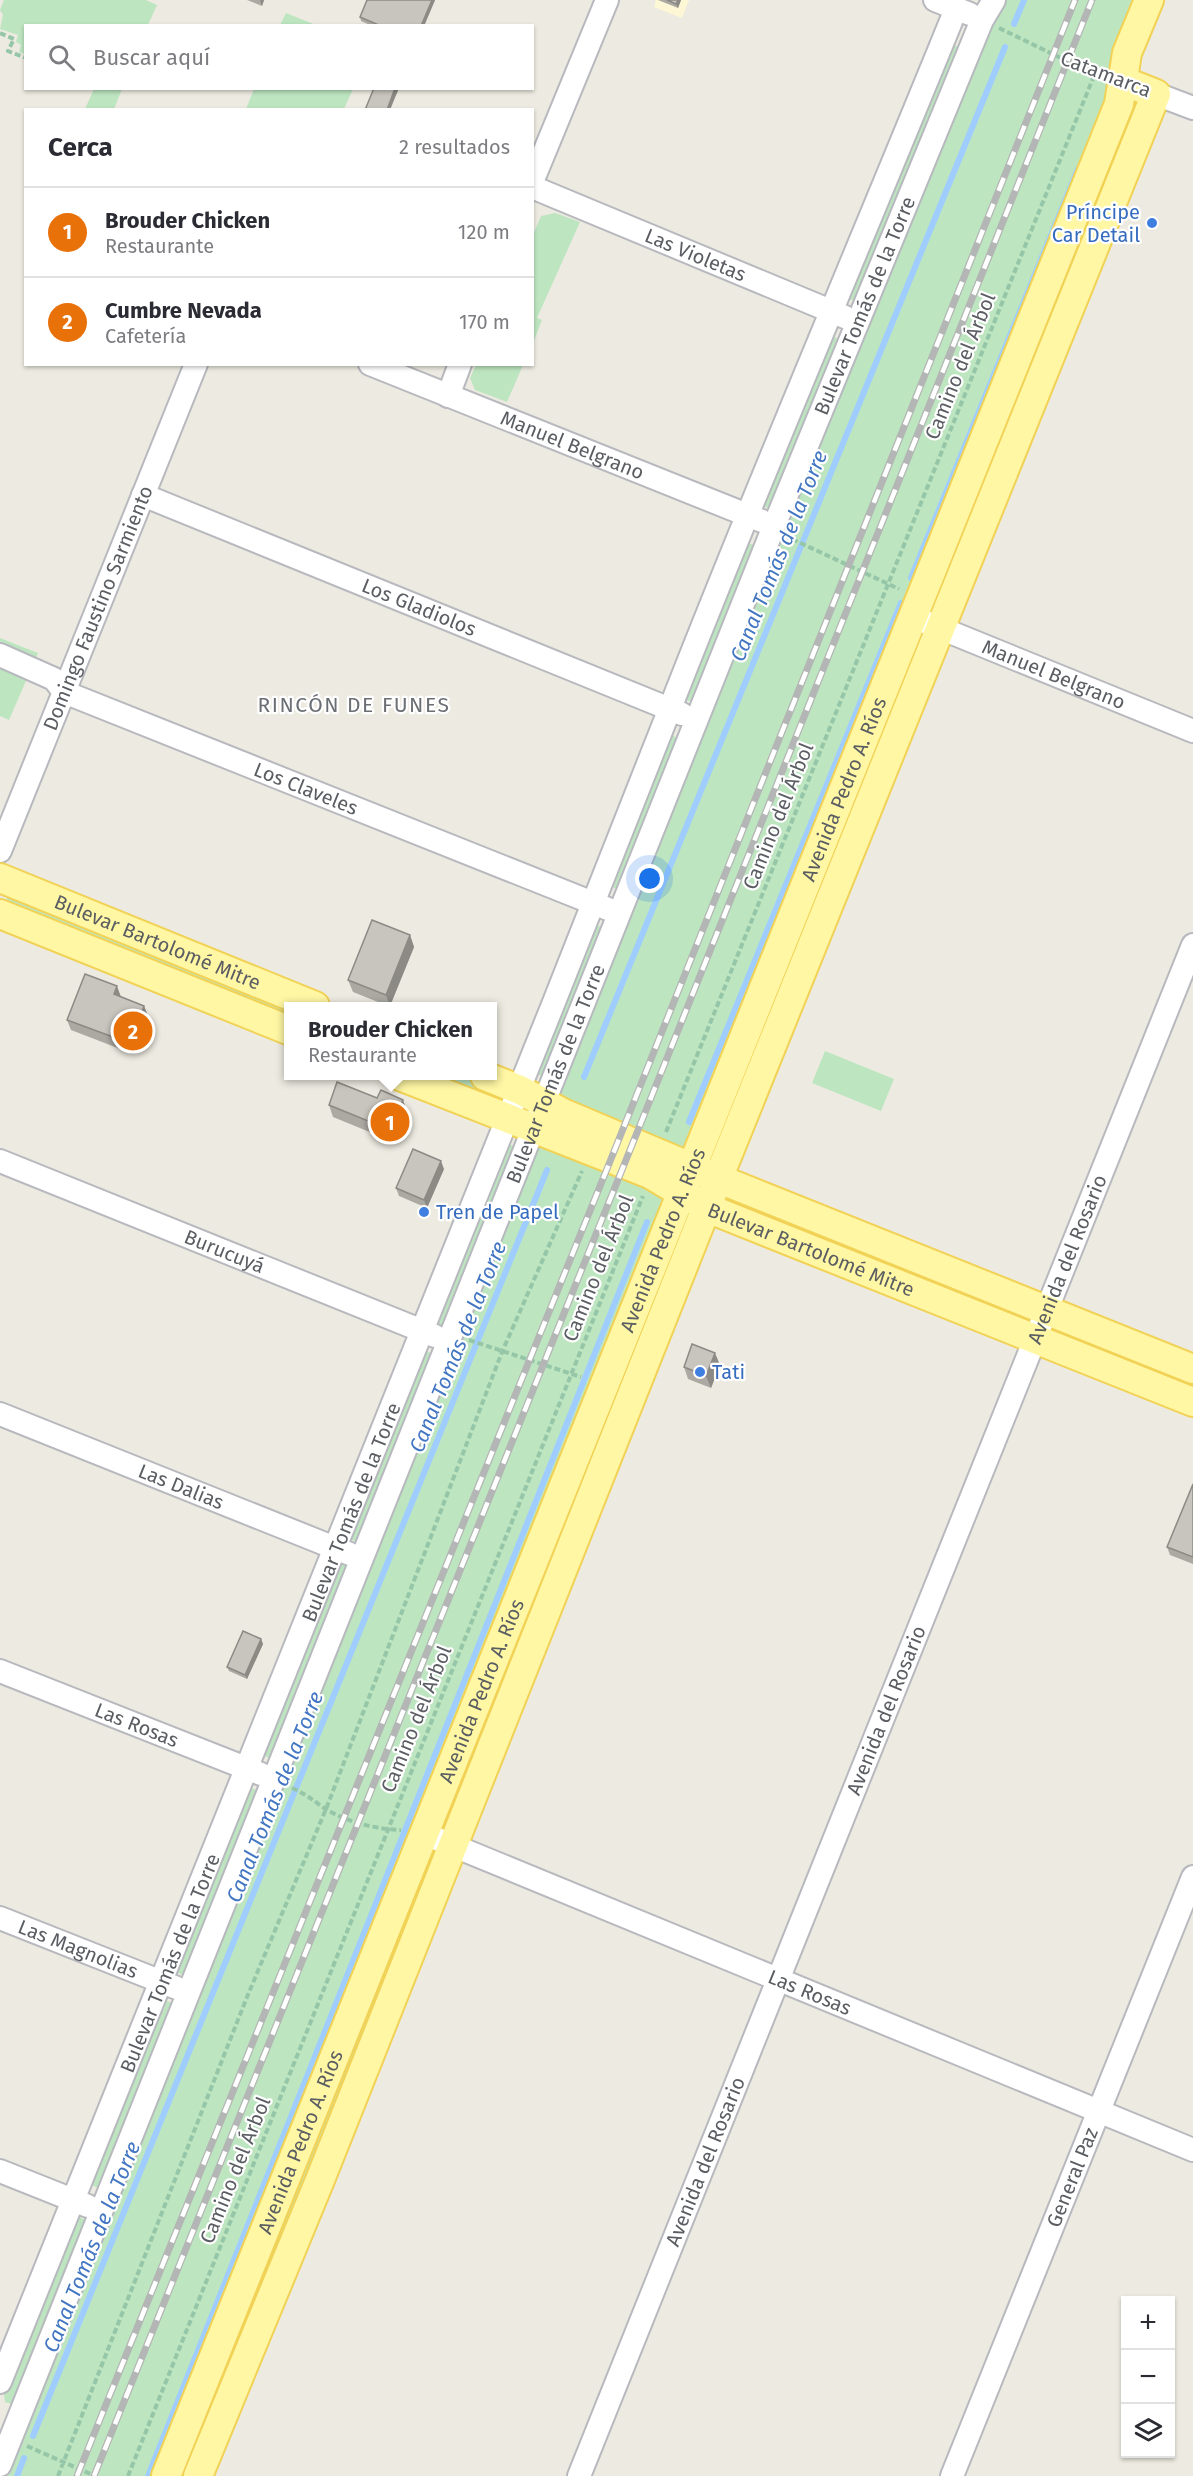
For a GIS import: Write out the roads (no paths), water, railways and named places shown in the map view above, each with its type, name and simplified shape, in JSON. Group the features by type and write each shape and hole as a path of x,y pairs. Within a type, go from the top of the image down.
{"main road":[{"name":"Avenida Pedro A. Ríos","path":"166,2476 412,1832 681,1194 1119,104 1127,53 1149,0"},
{"name":"Catamarca","path":"1123,81 1156,94"},
{"name":"Avenida Pedro A. Ríos","path":"198,2476 320,2180 707,1208 1156,94"},
{"name":"Bulevar Bartolomé Mitre","path":"0,878 305,1002"},
{"name":"Bulevar Bartolomé Mitre","path":"0,914 284,1028"},
{"name":"Bulevar Bartolomé Mitre","path":"410,1080 507,1119 565,1114 654,1163 681,1194 707,1208 1193,1402"},
{"name":"Bulevar Bartolomé Mitre","path":"494,1080 520,1090 540,1116 591,1151 654,1163 692,1167 1193,1369"}],"street":[{"path":"534,177 607,0"},
{"path":"935,0 956,9 979,5 986,10"},
{"name":"Bulevar Tomás de la Torre","path":"0,2464 8,2422 101,2211 189,1993 281,1783 361,1558 459,1341 540,1116 619,914 857,322 986,10 994,0"},
{"name":"Bulevar Tomás de la Torre","path":"0,2382 520,1090 669,709 956,9"},
{"name":"Catamarca","path":"1156,94 1193,108"},
{"name":"Las Violetas","path":"534,188 857,322"},
{"name":"Domingo Faustino Sarmiento","path":"0,851 195,366"},
{"name":"Manuel Belgrano","path":"375,366 774,526"},
{"path":"448,396 459,366"},
{"name":"Los Gladiolos","path":"143,495 697,720"},
{"name":"Manuel Belgrano","path":"916,608 940,630 1193,731"},
{"name":"Los Claveles","path":"0,655 54,679 64,692 619,914"},
{"name":"Avenida del Rosario","path":"579,2476 1193,945"},
{"name":"Burucuyá","path":"0,1161 423,1331 459,1341"},
{"name":"Las Dalias","path":"0,1414 361,1558"},
{"name":"Las Rosas","path":"0,1671 281,1783"},
{"name":"Las Rosas","path":"412,1832 453,1846 1193,2150"},
{"name":"General Paz","path":"952,2476 1193,1877"},
{"name":"Las Magnolias","path":"0,1918 189,1993"},
{"path":"0,2171 101,2211"}],"waterway":[{"name":"Canal Tomás de la Torre","path":"1014,24 1024,0"},
{"name":"Canal Tomás de la Torre","path":"584,1077 1005,47"},
{"path":"911,578 1078,169"},
{"path":"689,1122 901,603"},
{"name":"Canal Tomás de la Torre","path":"33,2436 547,1170"},
{"path":"148,2476 647,1222"},
{"name":"Canal Tomás de la Torre","path":"17,2476 24,2458"}],"railway":[{"path":"77,2476 611,1159 1075,0"},
{"path":"94,2476 1092,0"}],"place":[{"name":"Príncipe Car Detail","path":"1152,223"},
{"name":"Cumbre Nevada","path":"133,1031"},
{"name":"Brouder Chicken","path":"390,1122"},
{"name":"Tren de Papel","path":"424,1212"},
{"name":"Tati","path":"700,1372"}],"district":[{"name":"RINCÓN DE FUNES","path":"354,705"}]}
